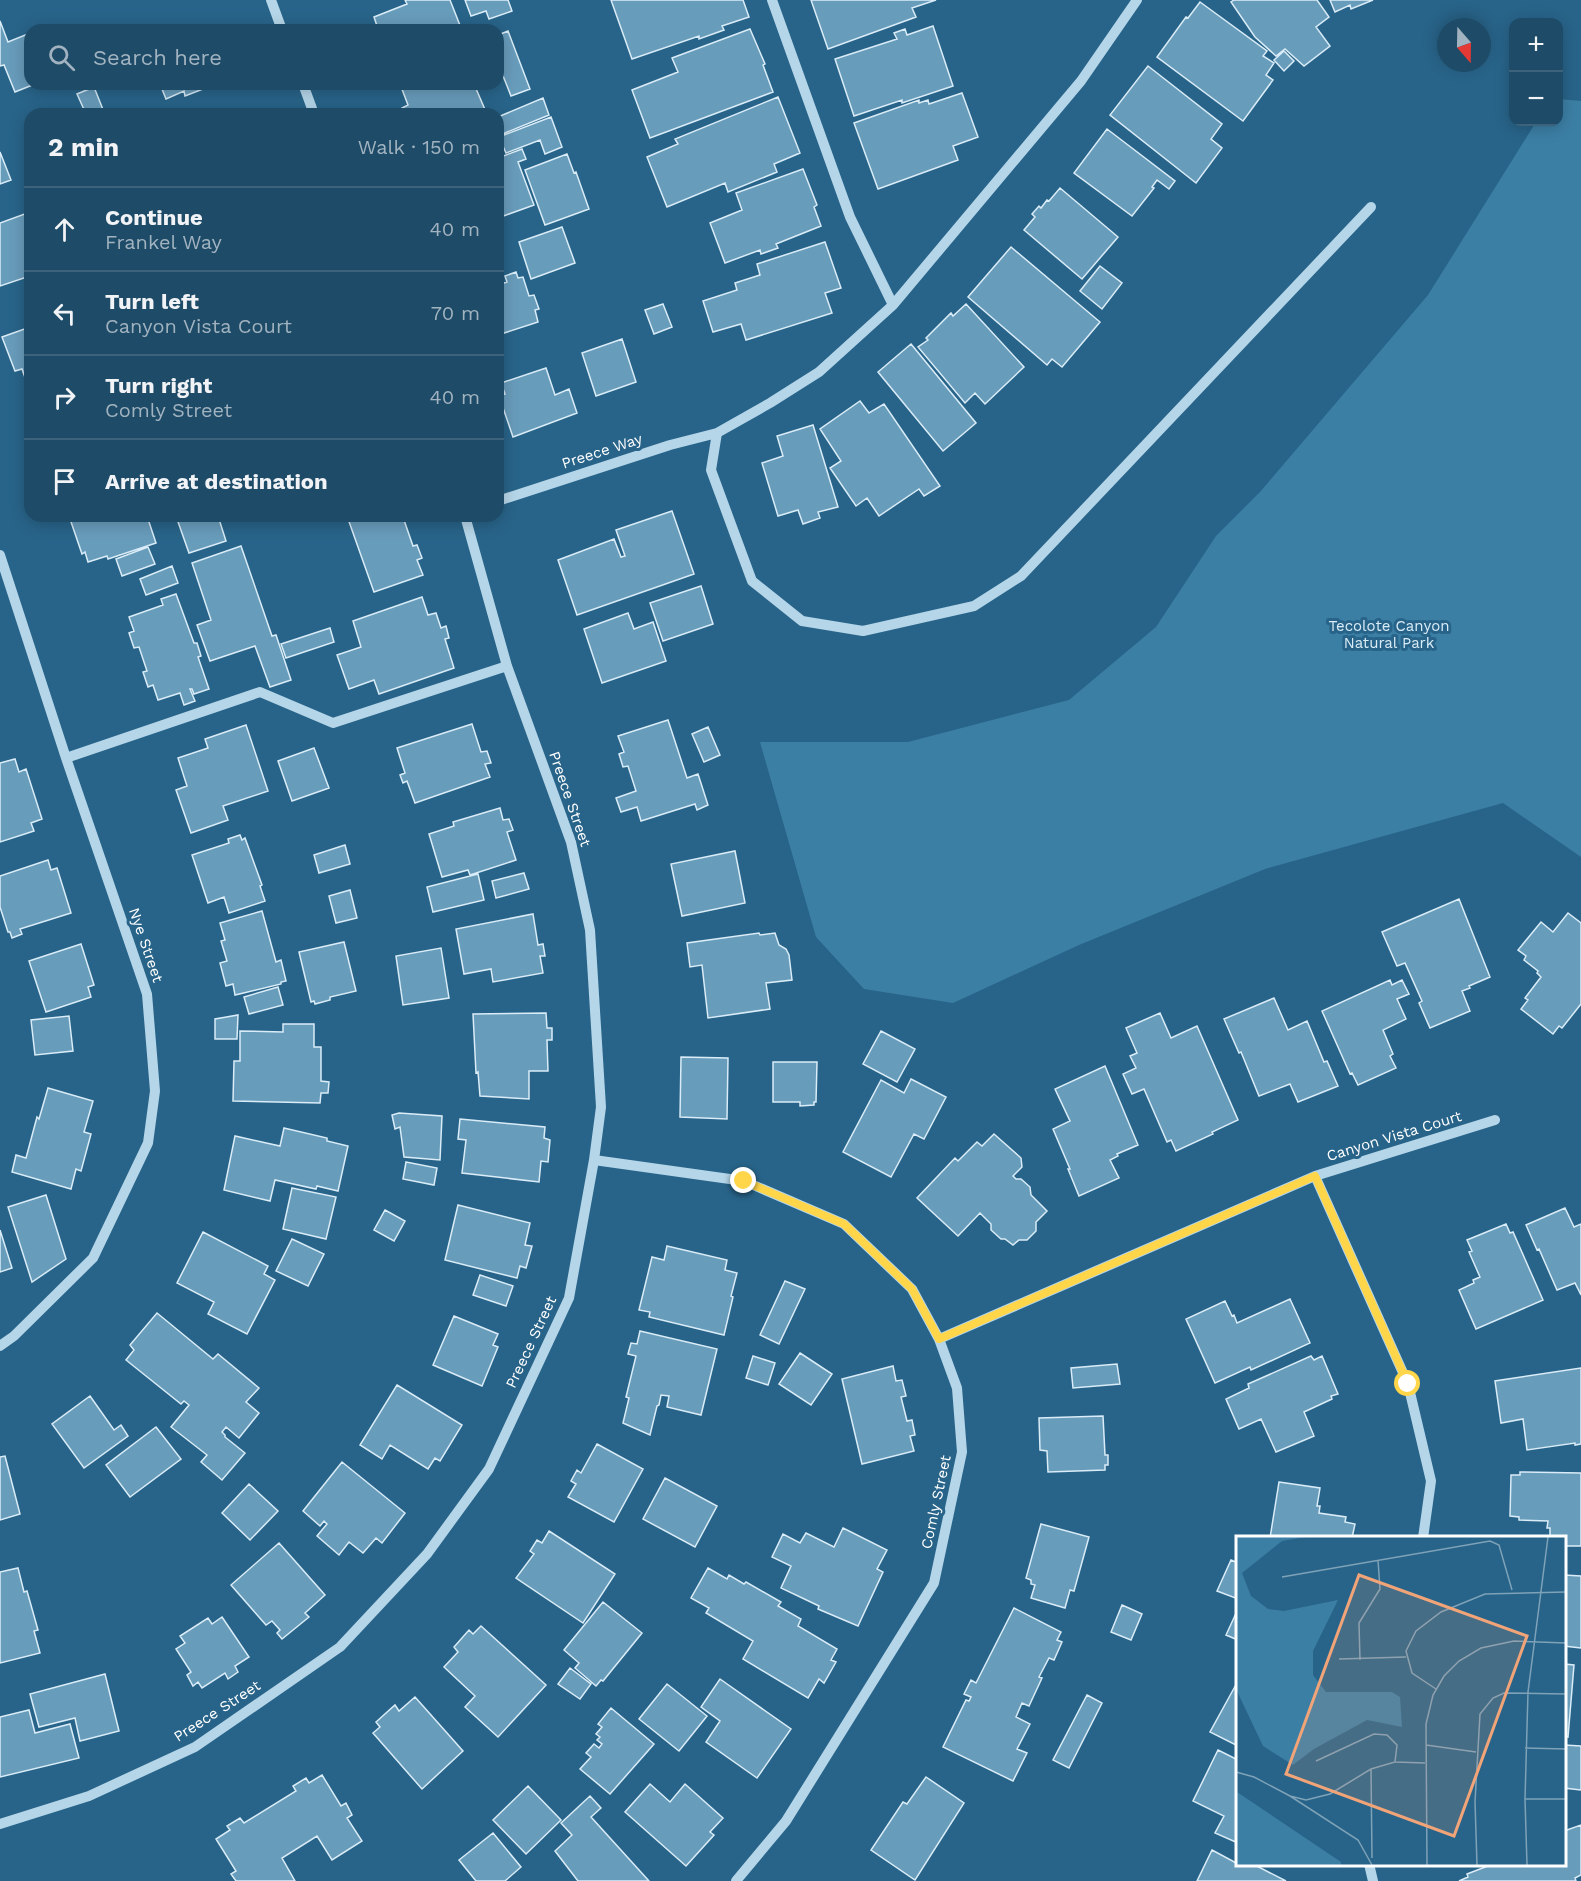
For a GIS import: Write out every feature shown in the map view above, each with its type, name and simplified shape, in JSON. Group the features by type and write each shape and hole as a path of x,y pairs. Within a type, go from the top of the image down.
{"street":[{"path":"271,0 280,24"},
{"path":"772,0 850,217 893,304"},
{"name":"Preece Way","path":"504,499 670,445 717,433 819,372 893,304 1081,81 1137,0"},
{"path":"305,90 312,108"},
{"path":"717,433 711,470 752,581 802,621 863,631 974,606 1021,576 1371,207"},
{"name":"Preece Street","path":"0,1824 88,1796 195,1747 340,1647 427,1554 489,1469 569,1298 602,1107 590,930 572,842 507,666 467,522"},
{"name":"Nye Street","path":"0,555 66,758 147,994 156,1091 148,1143 93,1258 14,1336 0,1346"},
{"path":"66,758 260,692 333,723 507,666"},
{"name":"Canyon Vista Court","path":"939,1339 1315,1176 1495,1120"},
{"name":"Comly Street","path":"594,1160 744,1181 844,1224 912,1289 939,1339 957,1388 962,1452 934,1583 786,1821 736,1881"},
{"path":"1315,1176 1408,1384 1431,1481 1423,1536"},
{"path":"1369,1866 1373,1881"}],"green space":[{"name":"Tecolote Canyon Natural Park","path":"1563,99 1581,101 1581,857 1503,803 1265,869 1079,945 953,1003 864,989 816,937 760,742 908,742 1069,700 1156,627 1216,536 1260,492 1428,295 1534,126 1563,126"}],"building":[{"path":"405,0 450,0 459,24 376,24 374,17 407,4"},
{"path":"465,0 508,0 512,11 489,19 486,11 471,16"},
{"path":"611,0 743,0 749,17 722,26 724,30 699,39 699,36 632,59"},
{"path":"811,0 936,0 912,8 916,17 828,49"},
{"path":"1234,0 1317,0 1329,17 1316,27 1330,46 1304,66 1285,49 1276,56 1255,37 1231,2"},
{"path":"1330,0 1373,0 1351,9 1350,5 1335,12"},
{"path":"1200,2 1267,51 1263,56 1274,63 1266,75 1273,80 1243,121 1157,57"},
{"path":"0,21 8,42 24,35 24,88 15,92 4,65 0,66"},
{"path":"933,26 953,86 854,116 835,59 897,39 894,33 905,29 907,35"},
{"path":"750,29 765,64 763,65 773,92 650,138 632,90 678,72 672,58"},
{"path":"508,31 530,89 511,96 504,78 504,33"},
{"path":"1284,51 1294,61 1284,71 1274,60"},
{"path":"1148,66 1222,124 1211,139 1222,148 1196,183 1110,115"},
{"path":"87,90 95,90 102,108 83,108 77,94"},
{"path":"162,90 200,90 185,96 184,91 166,99"},
{"path":"402,90 477,90 484,108 402,108 408,105"},
{"path":"962,93 978,137 953,146 958,160 878,189 854,123 919,100 919,103 928,100 929,104"},
{"path":"778,97 800,153 774,164 777,172 728,192 725,183 667,207 647,157 678,144 675,139"},
{"path":"543,98 549,115 504,133 504,114"},
{"path":"551,117 562,147 545,154 540,140 506,153 504,135"},
{"path":"1107,129 1175,181 1169,189 1157,180 1152,187 1154,188 1132,216 1074,173"},
{"path":"522,149 526,159 518,162 534,205 504,216 504,156"},
{"path":"0,152 11,180 0,184"},
{"path":"567,154 589,209 545,225 525,170"},
{"path":"803,169 817,205 814,207 821,226 776,244 778,248 761,254 760,250 725,263 710,223 742,210 736,193"},
{"path":"1060,188 1118,237 1082,279 1024,230 1035,217 1032,214 1039,206 1041,208 1047,200 1049,201"},
{"path":"24,214 24,278 0,286 0,223"},
{"path":"562,227 575,263 531,279 519,242"},
{"path":"825,242 841,288 825,293 832,313 746,340 741,324 713,332 703,301 737,290 735,283 760,275 757,264"},
{"path":"1011,247 1100,322 1062,367 1052,359 1047,365 968,297"},
{"path":"1100,266 1122,283 1102,309 1080,291"},
{"path":"516,272 518,278 523,277 529,296 534,295 539,309 535,310 538,322 504,333 504,283 507,282 505,276"},
{"path":"663,304 672,327 654,334 645,310"},
{"path":"966,304 1024,367 985,404 975,393 965,403 918,347 928,340 926,338 951,313 953,316"},
{"path":"24,329 24,375 22,369 15,371 2,337"},
{"path":"622,339 636,382 596,396 582,353"},
{"path":"911,344 976,423 943,451 878,372"},
{"path":"546,368 555,395 569,389 577,413 513,437 504,411 504,382"},
{"path":"860,401 869,413 884,404 940,486 924,496 919,489 879,516 867,498 856,506 830,468 841,461 820,429"},
{"path":"813,425 838,507 818,512 820,518 803,524 798,510 778,516 762,463 783,456 777,436"},
{"path":"672,511 694,574 577,615 558,560 614,539 621,557 625,556 616,530"},
{"path":"71,522 149,522 156,543 108,559 107,556 88,562 85,552 82,554"},
{"path":"178,522 220,522 226,541 189,553"},
{"path":"349,522 405,522 413,546 417,545 422,558 417,560 423,575 374,592"},
{"path":"241,546 272,636 276,635 291,680 270,687 255,646 210,661 197,625 211,620 192,563"},
{"path":"148,547 155,564 122,576 116,559"},
{"path":"172,566 178,583 146,595 140,579"},
{"path":"701,586 713,624 663,641 650,603"},
{"path":"176,594 194,643 197,643 201,656 198,657 209,689 194,694 190,689 195,701 184,705 180,693 158,700 153,685 148,687 143,672 147,671 139,647 134,648 129,633 134,631 129,617 163,605 161,599"},
{"path":"422,597 428,615 436,613 441,628 446,626 449,638 445,639 454,668 379,694 374,680 349,689 337,655 361,647 353,621"},
{"path":"628,613 634,629 653,622 666,661 602,683 584,629"},
{"path":"330,628 334,642 286,658 281,644"},
{"path":"668,720 687,778 698,774 708,805 697,810 695,804 641,821 637,807 621,812 616,798 636,791 628,766 623,767 619,754 624,752 618,736"},
{"path":"472,724 481,752 487,751 491,763 485,764 490,777 415,803 407,781 403,783 400,775 405,773 397,748"},
{"path":"246,725 268,791 223,806 228,820 191,833 176,790 187,786 178,758 208,748 205,739"},
{"path":"708,727 720,755 704,762 692,734"},
{"path":"314,748 329,788 292,801 278,761"},
{"path":"15,759 19,772 26,769 42,819 31,823 34,831 0,842 0,763"},
{"path":"500,808 503,820 509,819 513,830 507,832 516,860 470,875 468,870 442,877 429,834 454,826 453,822"},
{"path":"240,835 242,840 245,838 262,885 260,886 265,901 229,913 224,897 208,903 192,855 229,843 228,839"},
{"path":"345,845 350,864 319,873 314,855"},
{"path":"735,851 745,903 682,916 671,864"},
{"path":"48,860 51,870 57,868 71,913 20,929 22,934 12,938 0,907 0,876"},
{"path":"524,873 529,889 496,898 492,881"},
{"path":"478,874 484,900 433,912 427,887"},
{"path":"350,890 357,918 336,923 329,896"},
{"path":"1459,899 1490,977 1462,991 1470,1011 1430,1028 1419,1003 1422,1001 1405,963 1397,966 1382,932"},
{"path":"262,911 276,962 281,960 286,981 235,995 233,984 226,986 220,963 227,961 221,941 225,940 220,923"},
{"path":"1568,913 1581,923 1581,1004 1562,1028 1559,1026 1553,1034 1521,1009 1528,1000 1525,998 1541,977 1538,971 1524,960 1526,956 1518,950 1541,922 1553,932"},
{"path":"533,914 538,945 543,944 545,956 540,956 543,973 493,982 491,969 464,974 456,929"},
{"path":"759,933 760,935 775,933 779,945 786,949 789,955 792,980 766,983 770,1009 708,1018 702,965 690,967 687,943"},
{"path":"344,942 356,991 330,997 330,1000 315,1004 314,1001 311,1002 299,952"},
{"path":"81,944 94,985 88,987 91,997 46,1012 29,961"},
{"path":"441,948 449,998 403,1005 396,956"},
{"path":"1390,980 1392,985 1402,980 1409,994 1397,999 1406,1019 1383,1030 1396,1068 1358,1085 1352,1073 1350,1074 1322,1011"},
{"path":"278,987 283,1005 249,1014 244,997"},
{"path":"1274,998 1288,1030 1307,1021 1324,1062 1327,1061 1338,1086 1298,1102 1290,1084 1259,1096 1241,1052 1239,1053 1224,1019"},
{"path":"546,1013 547,1028 552,1028 552,1040 547,1040 548,1071 529,1071 529,1099 480,1096 478,1072 476,1073 473,1014"},
{"path":"1160,1013 1171,1038 1197,1026 1238,1120 1176,1151 1171,1140 1167,1142 1144,1089 1132,1094 1123,1074 1136,1068 1130,1056 1137,1053 1126,1028"},
{"path":"238,1015 237,1039 215,1039 215,1019"},
{"path":"69,1016 73,1051 35,1055 31,1020"},
{"path":"283,1024 314,1024 314,1047 321,1047 321,1081 329,1082 328,1093 321,1093 320,1103 233,1101 234,1061 240,1061 240,1031 283,1032"},
{"path":"881,1031 915,1049 897,1082 863,1064"},
{"path":"681,1057 728,1058 727,1119 680,1117"},
{"path":"773,1062 817,1062 814,1105 800,1106 800,1102 773,1102"},
{"path":"1105,1066 1138,1145 1117,1154 1118,1156 1110,1160 1119,1178 1079,1196 1053,1129 1070,1121 1055,1089"},
{"path":"911,1079 946,1097 924,1139 914,1134 891,1177 843,1152 881,1080 904,1093"},
{"path":"48,1088 93,1101 84,1132 91,1134 81,1171 76,1169 71,1189 12,1172 16,1155 26,1158"},
{"path":"399,1113 442,1116 440,1160 404,1157 400,1127 395,1129 392,1115"},
{"path":"460,1119 545,1127 544,1138 550,1140 548,1162 541,1161 539,1182 462,1173 466,1140 458,1139"},
{"path":"284,1128 327,1138 327,1141 348,1146 338,1191 317,1186 316,1189 275,1180 270,1201 224,1190 235,1136 280,1146"},
{"path":"994,1134 1021,1158 1022,1167 1013,1176 1021,1179 1030,1187 1031,1195 1047,1211 1036,1222 1036,1231 1027,1240 1019,1240 1013,1245 1001,1239 991,1230 991,1224 980,1213 958,1236 917,1198 955,1158 958,1161 977,1142 982,1146"},
{"path":"406,1162 437,1168 434,1185 403,1179"},
{"path":"292,1188 336,1197 326,1239 283,1229"},
{"path":"46,1195 66,1259 32,1282 8,1207"},
{"path":"458,1205 530,1223 525,1245 532,1246 526,1268 520,1266 517,1278 445,1260"},
{"path":"1565,1208 1574,1227 1581,1224 1581,1295 1575,1283 1557,1290 1526,1225"},
{"path":"385,1210 405,1221 394,1241 374,1230"},
{"path":"1506,1224 1510,1233 1513,1232 1543,1300 1476,1329 1459,1290 1474,1283 1473,1280 1480,1277 1469,1252 1472,1251 1467,1240"},
{"path":"0,1230 12,1268 0,1272"},
{"path":"203,1232 268,1266 264,1274 275,1280 247,1334 208,1314 214,1302 177,1283"},
{"path":"292,1239 324,1254 308,1286 276,1271"},
{"path":"667,1246 727,1260 725,1270 737,1273 724,1335 649,1317 650,1312 639,1310 652,1257 664,1260"},
{"path":"480,1275 513,1286 506,1306 473,1295"},
{"path":"785,1281 805,1289 779,1344 760,1335"},
{"path":"1290,1299 1310,1343 1251,1370 1250,1367 1215,1383 1186,1319 1225,1301 1237,1323"},
{"path":"157,1313 213,1359 218,1354 259,1388 246,1402 259,1413 239,1438 226,1427 222,1432 245,1453 222,1480 201,1462 207,1455 171,1427 189,1405 184,1401 181,1404 126,1360 134,1350 130,1345"},
{"path":"454,1316 498,1334 493,1345 498,1347 482,1386 433,1365"},
{"path":"640,1331 717,1349 701,1415 667,1407 669,1396 661,1395 650,1435 623,1423 629,1398 626,1397 636,1356 628,1354 631,1343 637,1344"},
{"path":"800,1353 832,1374 811,1405 779,1384"},
{"path":"753,1356 775,1363 768,1385 746,1378"},
{"path":"1311,1356 1314,1360 1322,1356 1338,1394 1304,1412 1314,1436 1276,1452 1261,1419 1239,1429 1226,1399 1249,1388 1248,1384"},
{"path":"1117,1364 1120,1384 1073,1388 1071,1368"},
{"path":"893,1366 896,1381 902,1380 906,1396 901,1397 907,1421 912,1420 915,1435 910,1436 914,1451 862,1464 842,1379"},
{"path":"1581,1368 1581,1444 1527,1450 1523,1419 1501,1423 1495,1381"},
{"path":"397,1385 462,1425 440,1461 435,1458 428,1469 390,1445 382,1459 360,1445"},
{"path":"90,1396 114,1430 121,1425 128,1436 84,1468 52,1424"},
{"path":"1103,1416 1105,1455 1108,1455 1108,1465 1105,1465 1105,1470 1048,1472 1047,1451 1040,1450 1039,1418"},
{"path":"156,1427 181,1459 130,1497 106,1465"},
{"path":"597,1444 643,1469 614,1522 568,1497 576,1484 571,1481 577,1470 581,1473"},
{"path":"5,1456 20,1514 0,1520 0,1457"},
{"path":"342,1462 405,1513 382,1543 376,1538 363,1553 349,1542 339,1555 317,1536 327,1524 324,1521 320,1526 303,1511"},
{"path":"1520,1472 1581,1473 1581,1546 1566,1546 1566,1536 1550,1536 1550,1528 1547,1528 1548,1521 1519,1520 1519,1517 1510,1516 1511,1475 1520,1475"},
{"path":"665,1478 717,1506 695,1547 643,1519"},
{"path":"1279,1482 1320,1488 1317,1506 1320,1506 1319,1513 1346,1517 1345,1522 1355,1524 1352,1536 1270,1536"},
{"path":"249,1484 278,1511 250,1540 222,1513"},
{"path":"1041,1524 1089,1537 1074,1591 1070,1590 1065,1608 1031,1598 1035,1585 1026,1578"},
{"path":"843,1528 887,1550 877,1569 883,1572 858,1626 818,1609 819,1606 781,1588 791,1566 772,1557 783,1534 800,1543 806,1533 834,1547"},
{"path":"549,1531 615,1574 583,1623 516,1578 534,1554 530,1551 537,1540 542,1543"},
{"path":"279,1543 325,1595 305,1613 309,1617 282,1639 277,1633 280,1630 272,1621 266,1625 231,1585"},
{"path":"1231,1560 1236,1562 1236,1598 1217,1591"},
{"path":"18,1568 38,1630 34,1631 40,1653 0,1663 0,1572"},
{"path":"708,1568 727,1579 729,1575 744,1584 746,1582 781,1602 778,1606 801,1619 798,1626 837,1649 831,1660 836,1662 824,1683 819,1679 808,1698 743,1659 753,1641 706,1613 709,1608 691,1598"},
{"path":"1566,1575 1581,1576 1581,1648 1566,1646"},
{"path":"603,1602 642,1633 603,1681 601,1680 596,1686 575,1668 579,1663 564,1650"},
{"path":"1122,1605 1142,1614 1131,1640 1111,1632"},
{"path":"1014,1608 1061,1632 1057,1640 1062,1642 1054,1660 1049,1658 1039,1677 1042,1678 1029,1706 1022,1703 1016,1717 1030,1724 1017,1749 1027,1753 1013,1781 943,1747 966,1700 969,1701 971,1697 964,1694 971,1680 976,1683"},
{"path":"1236,1613 1236,1639 1226,1635"},
{"path":"222,1617 249,1657 235,1666 238,1672 228,1679 225,1673 202,1688 198,1682 193,1686 187,1675 191,1672 176,1649 185,1643 180,1636 208,1618 212,1624"},
{"path":"481,1626 546,1685 498,1737 465,1707 475,1696 444,1667 458,1652 454,1647 469,1630 473,1634"},
{"path":"1566,1664 1574,1665 1568,1737 1566,1736"},
{"path":"570,1668 591,1684 580,1699 558,1684"},
{"path":"105,1674 119,1731 80,1741 75,1718 39,1727 30,1694"},
{"path":"720,1679 791,1729 757,1778 706,1742 720,1721 701,1707"},
{"path":"667,1684 707,1716 679,1751 639,1719"},
{"path":"1236,1685 1236,1745 1210,1732"},
{"path":"1087,1695 1102,1703 1069,1768 1053,1760"},
{"path":"415,1697 463,1751 422,1789 373,1733 380,1727 376,1722 395,1705 399,1711"},
{"path":"611,1708 654,1744 610,1794 580,1769 591,1757 586,1753 594,1744 599,1748 602,1744 597,1740 600,1737 596,1734 602,1727 598,1724"},
{"path":"29,1710 35,1733 70,1724 79,1758 0,1777 0,1717"},
{"path":"1566,1745 1581,1746 1581,1790 1566,1788"},
{"path":"1218,1750 1236,1759 1236,1842 1215,1833 1224,1816 1193,1801"},
{"path":"322,1775 341,1806 346,1803 352,1815 347,1818 362,1841 332,1860 317,1836 282,1858 295,1881 236,1881 231,1874 236,1871 216,1839 230,1830 227,1826 240,1818 244,1823 296,1791 293,1786 306,1778 309,1783"},
{"path":"926,1777 964,1803 915,1880 871,1850 903,1802 907,1804"},
{"path":"650,1784 670,1802 685,1784 723,1818 710,1832 714,1835 686,1866 625,1812"},
{"path":"528,1786 561,1820 526,1854 493,1820"},
{"path":"590,1796 601,1808 591,1817 649,1881 578,1881 555,1851 572,1835 561,1823"},
{"path":"1581,1825 1581,1875 1575,1878 1576,1881 1459,1881 1468,1877 1467,1874 1488,1866 1566,1866 1566,1830"},
{"path":"493,1833 521,1867 505,1881 476,1881 459,1860"},
{"path":"1212,1850 1236,1863 1236,1866 1257,1866 1286,1881 1197,1881"}],"route":[{"path":"744,1181 844,1224 912,1289 939,1339 1315,1176 1408,1384"}]}
